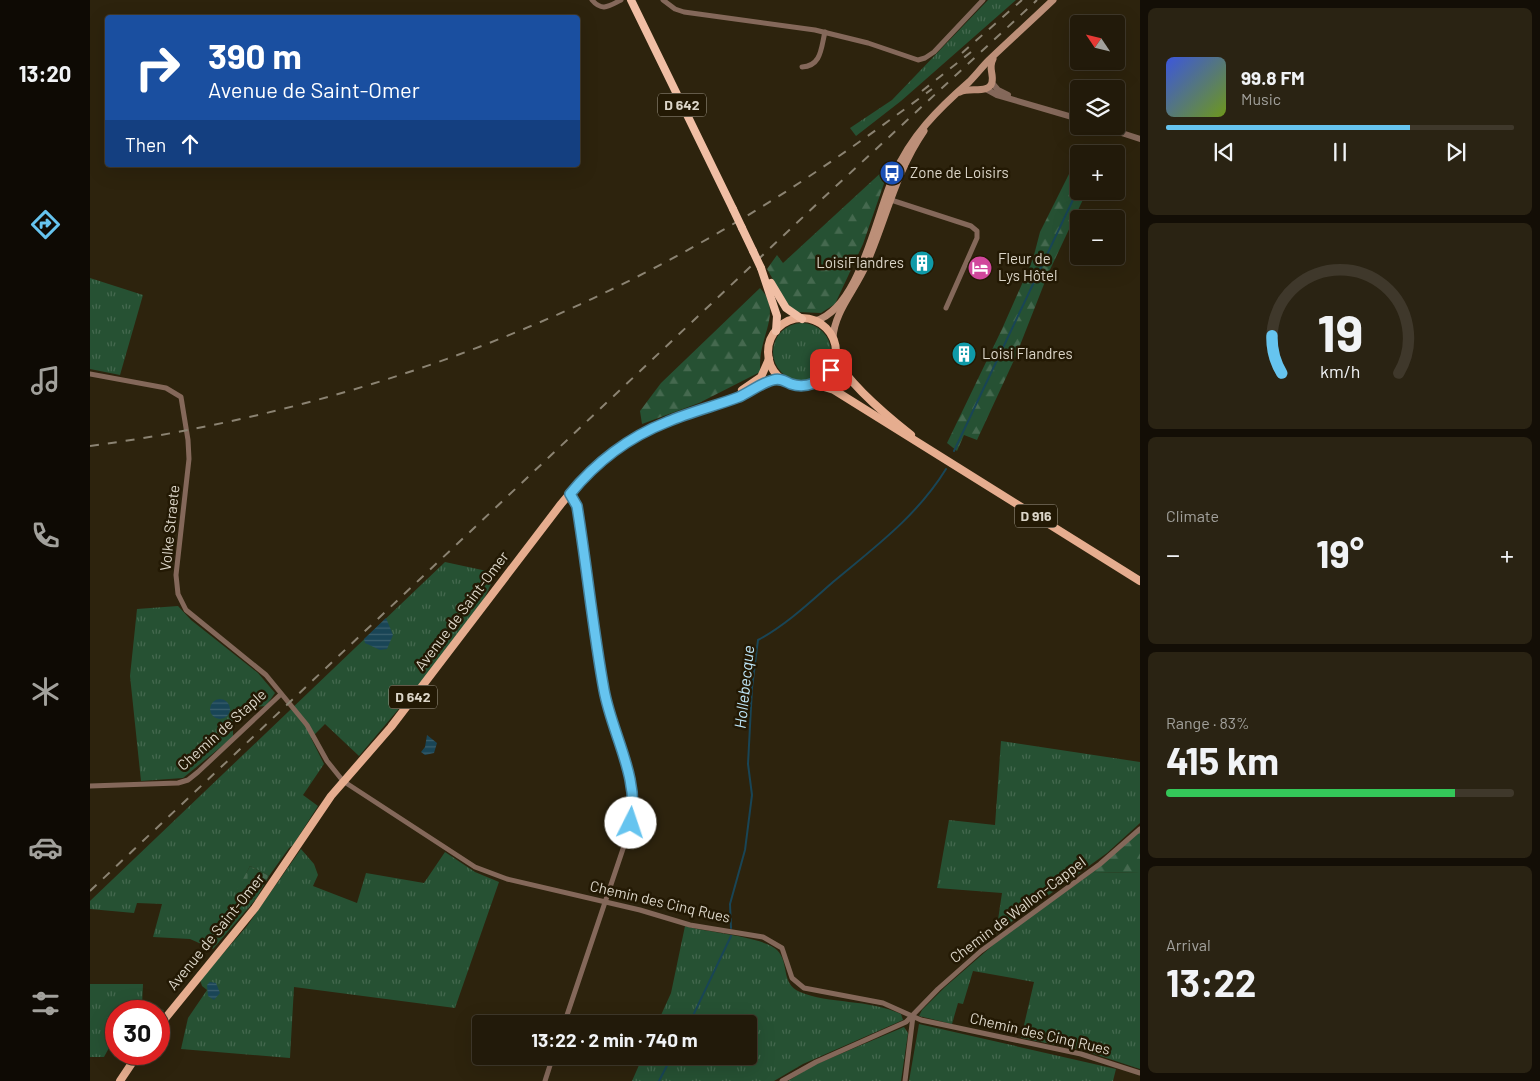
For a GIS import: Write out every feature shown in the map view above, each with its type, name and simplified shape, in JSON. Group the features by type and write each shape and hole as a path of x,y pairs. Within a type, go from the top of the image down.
{"highway":[{"name":"D 642","path":"631,0 761,268"},
{"path":"761,268 786,308 802,318"},
{"path":"761,268 777,316 776,331"}],"main road":[{"path":"815,321 832,313 848,291 866,252 900,162 921,128 951,96 1053,0"},
{"path":"833,338 826,328 815,321 802,318 787,322 776,331 769,345 769,357 773,369 783,380 798,385 814,384 829,372 835,358 833,338 835,322 857,285 871,254 887,199 909,155 931,122 958,93 967,89 982,89 992,83 990,74 991,64 996,54"},
{"path":"976,74 985,70 990,74"},
{"path":"976,74 974,84 982,89"},
{"name":"Avenue de Saint-Omer","path":"718,403 759,380 765,371 769,357"},
{"name":"D 916","path":"835,358 877,405 933,452"},
{"name":"Avenue de Saint-Omer","path":"170,1012 261,900 343,781 395,722 570,494 600,463 634,439 666,422 740,396 772,380 783,380"},
{"name":"D 916","path":"814,384 834,390 1140,581"},
{"path":"120,1081 131,1065"}],"street":[{"path":"592,0 599,7 604,8 621,0"},
{"path":"663,0 675,9 688,13 825,32 874,44 911,59 921,59 934,52 983,0"},
{"path":"802,67 810,66 818,60 825,32"},
{"path":"992,83 1000,91 1016,99"},
{"path":"982,89 1070,117"},
{"path":"1125,134 1140,139"},
{"path":"887,199 971,226 977,231 977,238 946,308"},
{"name":"Volke Straete","path":"90,374 166,388 181,397 189,459 177,570 178,594 189,613 258,667 307,725 325,757 343,781"},
{"path":"567,1015 629,829 632,814 632,792 604,692 577,506 570,494"},
{"name":"Chemin de Staple","path":"90,786 185,782 281,694"},
{"name":"Chemin des Cinq Rues","path":"343,781 479,869 517,881 694,926 767,938 784,951 792,978 801,987 812,991 883,1003 934,1023 1081,1054 1140,1073"},
{"name":"Chemin de Wallon-Cappel","path":"782,1081 822,1059 898,1026 913,1016 934,993 982,950 1100,864 1140,829"},
{"path":"905,1081 913,1016"},
{"path":"545,1081 550,1065"}],"green space":[{"path":"988,0 1016,0 901,101 856,136 850,128 892,100"},
{"path":"886,168 888,172 863,244 835,304 821,313 796,312 787,304 767,269 777,255 783,263"},
{"path":"1070,172 1070,200 1083,200 1078,210 1070,210 1070,227 1048,274 1015,358 977,440 964,435 957,451 947,443 1002,329 1033,259 1040,232"},
{"path":"90,278 143,295 120,375 90,369"},
{"path":"760,288 769,302 770,317 761,354 760,372 699,403 642,424 640,411 661,383"},
{"path":"802,323 813,325 826,336 831,352 829,363 818,376 802,381 791,379 778,368 773,352 775,341 786,328"},
{"path":"445,562 496,573 484,599 418,686 359,756 325,724 311,738 324,764 303,795 318,806 293,845 269,876 250,866 237,892 256,899 213,949 190,939 153,937 162,904 137,903 134,913 90,909 90,901"},
{"path":"178,606 191,620 258,673 275,693 266,706 233,709 233,737 183,778 141,781 130,676 137,609"},
{"path":"1001,741 1140,762 1140,823 1107,853 996,933 1002,893 937,888 949,820 995,825"},
{"path":"1140,830 1140,872 1091,873"},
{"path":"301,849 314,864 318,875 313,886 357,903 366,873 424,883 445,852 475,872 499,882 455,1008 294,987 290,1058 181,1049 188,1018 207,990 202,986 200,980 247,926"},
{"path":"250,866 269,876 256,899 236,892"},
{"path":"1140,872 1140,1069 1082,1050 1021,1038 1034,982 973,971 963,1004 958,1003 952,1024 919,1016 922,1010 945,987 1000,939 1091,873"},
{"path":"685,926 748,938 770,945 781,955 787,978 794,988 800,992 811,996 889,1009 901,1014 903,1020 803,1064 774,1081 632,1081 639,1065 757,1065 757,1015 661,1015 671,993"},
{"path":"90,984 143,984 142,1000 105,1000 105,1055 104,1057 90,1057"},
{"path":"919,1024 1116,1069 1113,1081 909,1081"},
{"path":"904,1027 908,1033 901,1081 788,1081 812,1066"}],"water":[{"path":"386,618 393,635 387,649 380,650 365,643 364,639"},
{"path":"220,699 227,702 230,709 227,716 220,719 213,716 210,709 213,702"},
{"path":"427,735 437,743 434,753 425,755 421,752 425,747"},
{"path":"210,982 216,983 220,993 214,1000 208,996 207,985"}],"waterway":[{"name":"Hollebecque","path":"954,451 1073,200"},
{"name":"Hollebecque","path":"731,928 730,904 745,850 752,795 748,764 752,688 758,640 778,628 797,613 880,543 922,502 946,469"},
{"name":"Hollebecque","path":"693,1015 731,936"},
{"name":"Hollebecque","path":"659,1081 667,1065"}],"railway":[{"path":"962,53 1022,0"},
{"path":"90,891 821,200 1037,0"},
{"path":"922,91 971,52"},
{"path":"90,446 174,433 257,415 339,394 420,368 500,339 578,306 654,268 781,195 932,89"}],"place":[{"name":"Zone de Loisirs","path":"892,173"},
{"name":"LoisiFlandres","path":"922,263"},
{"name":"Fleur de Lys Hôtel","path":"980,268"},
{"name":"Loisi Flandres","path":"964,354"}],"route":[{"path":"631,823 632,792 626,765 604,692 577,506 570,494 600,463 634,439 660,425 718,403 737,398 772,380 783,380 804,386 814,384 831,370"}]}
